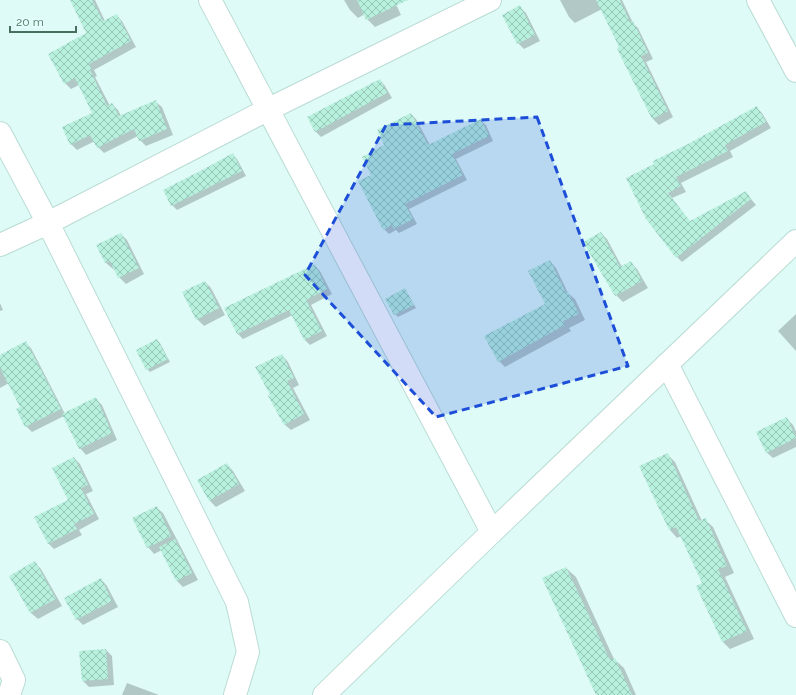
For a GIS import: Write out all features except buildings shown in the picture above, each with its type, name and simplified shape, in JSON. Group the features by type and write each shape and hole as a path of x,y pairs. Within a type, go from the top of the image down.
{"street":[{"path":"210,0 492,532"},
{"path":"0,245 48,223 267,110 490,0"},
{"path":"758,0 796,70"},
{"path":"0,133 48,223 237,602 248,652 235,695"},
{"path":"324,695 796,241"},
{"path":"667,364 796,616"},
{"path":"0,651 14,680 9,695"}],"highlighted area":[{"path":"537,117 628,366 436,417 305,275 386,125"}]}
